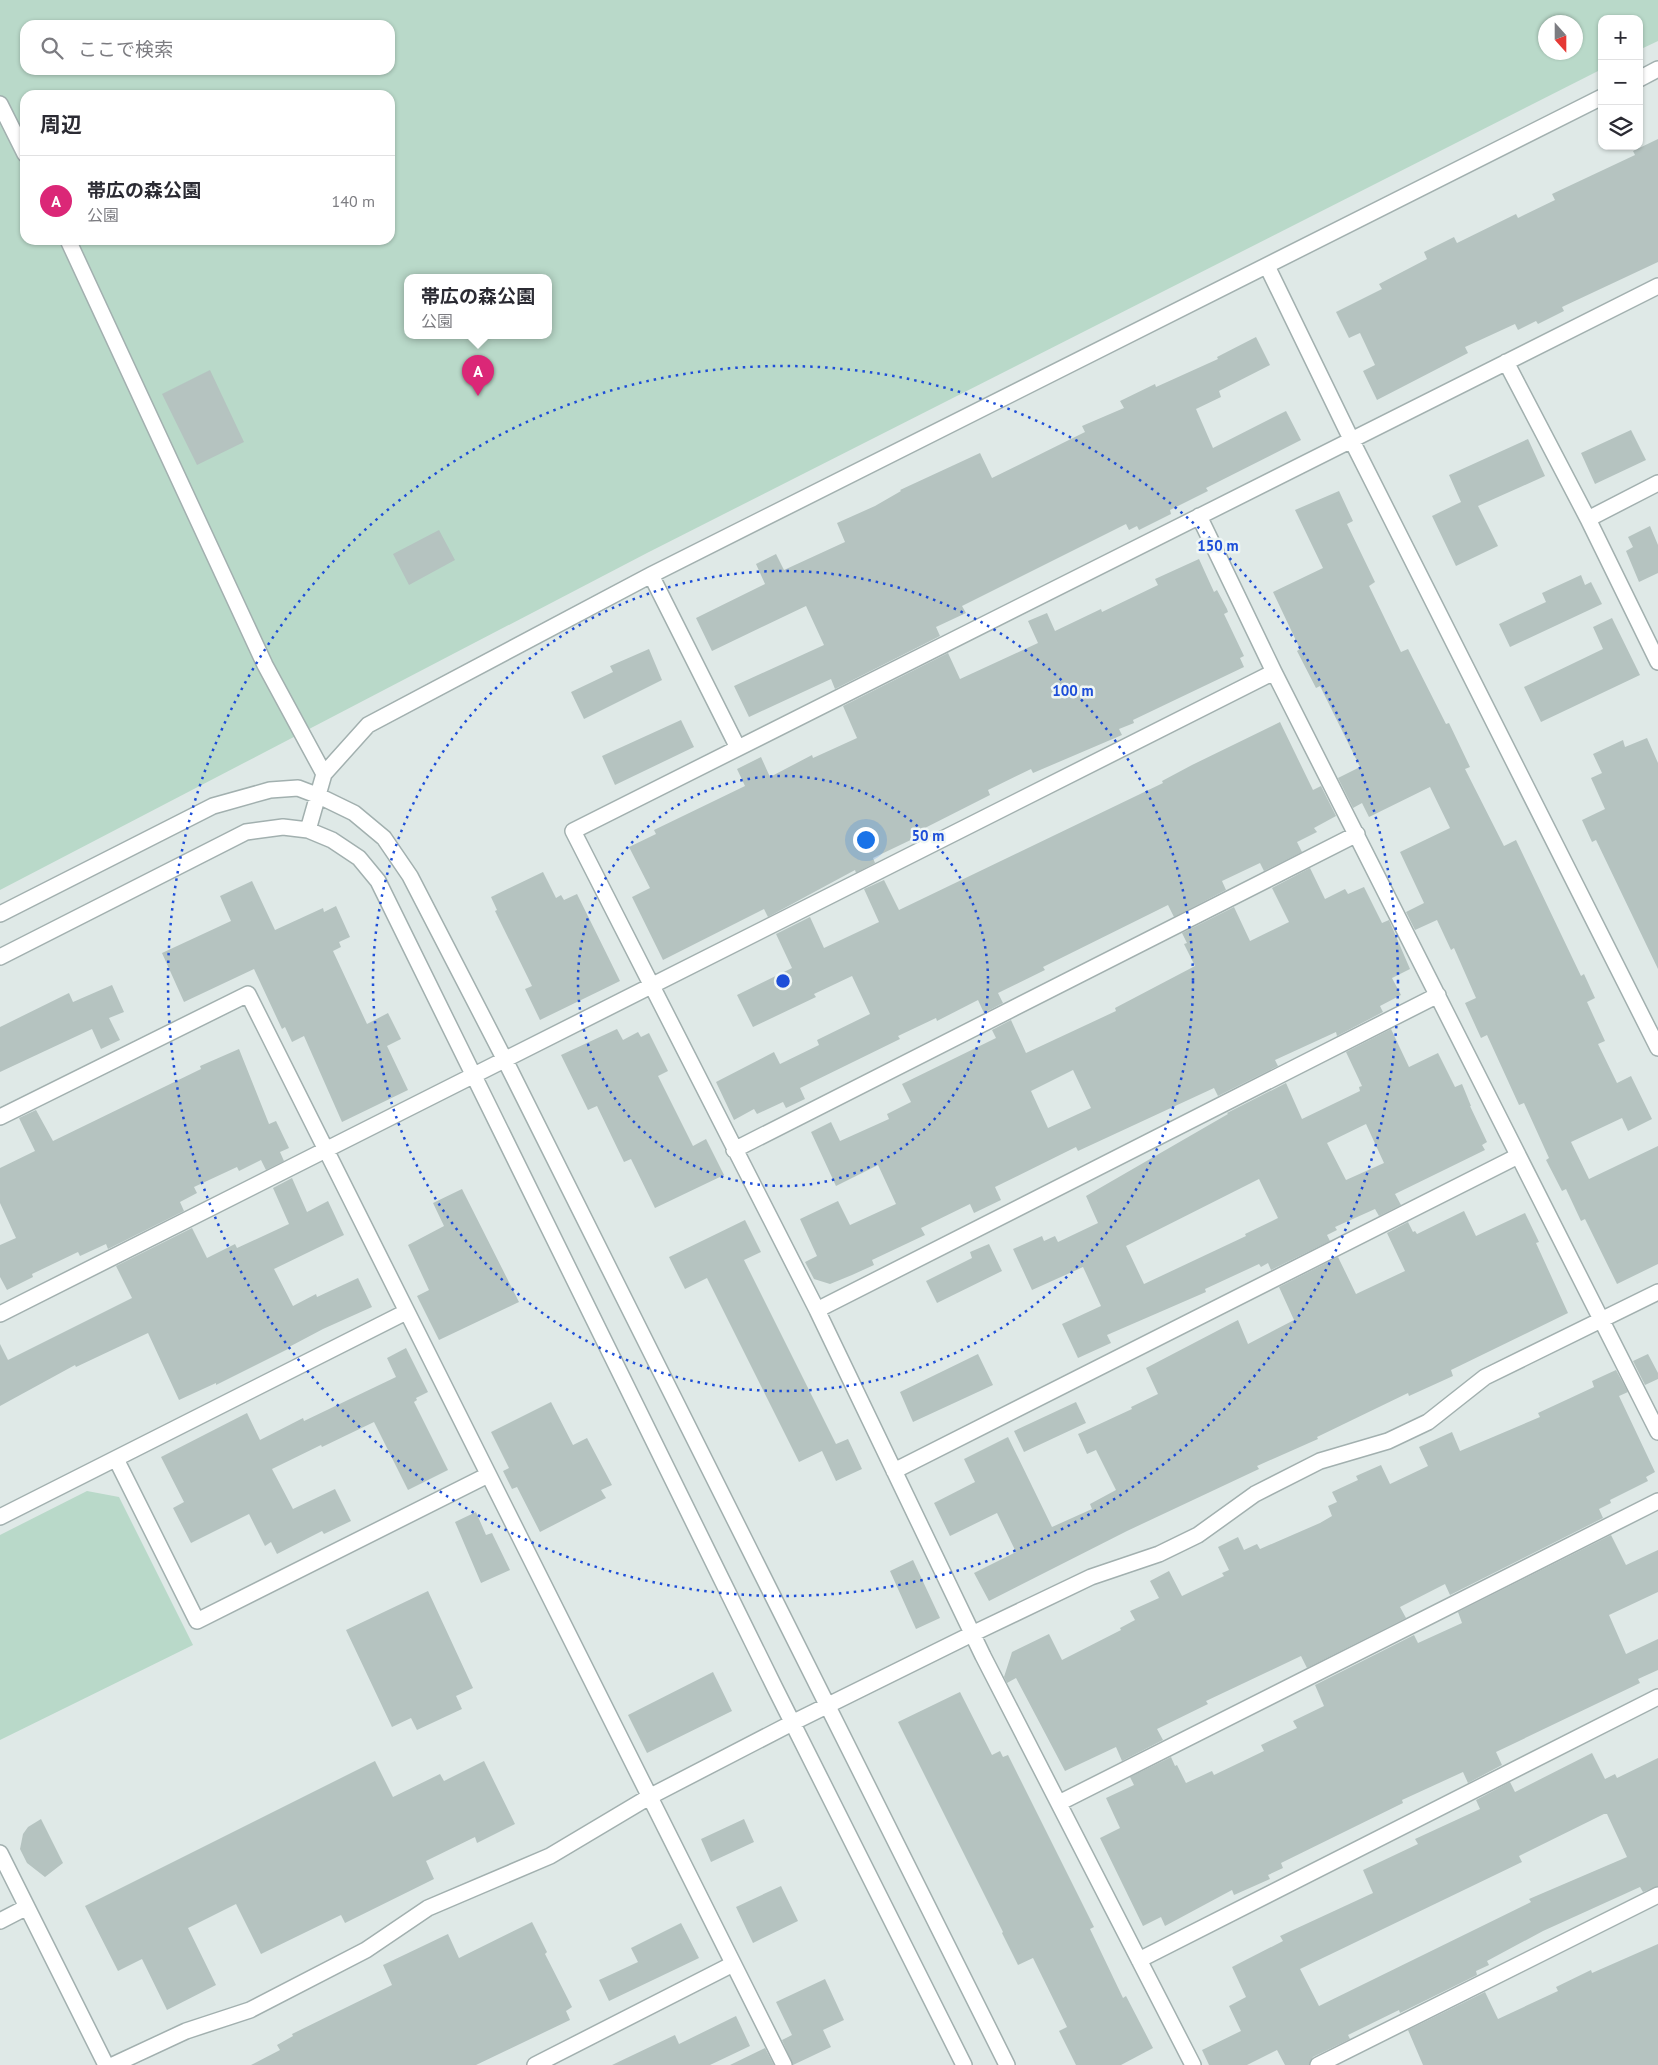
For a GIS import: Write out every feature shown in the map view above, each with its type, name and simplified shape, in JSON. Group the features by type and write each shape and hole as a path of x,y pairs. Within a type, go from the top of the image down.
{"street":[{"path":"1643,76 1658,69"},
{"path":"308,830 324,774 368,725 651,575 1598,100"},
{"path":"0,104 20,144"},
{"path":"70,245 265,665 324,774"},
{"path":"1267,266 1352,441 1658,1048"},
{"path":"1193,2065 972,1634 817,1310 650,986 573,831 1658,286"},
{"path":"1506,362 1588,518 1658,662"},
{"path":"1588,518 1658,484"},
{"path":"1199,516 1274,672 1518,1156 1603,1319 1658,1432"},
{"path":"651,575 738,748"},
{"path":"0,1314 506,1062 650,986 1274,672"},
{"path":"0,914 213,806 270,790 298,788 319,796 354,812 384,838 410,876 506,1062 1007,2065"},
{"path":"0,957 246,832 282,827 308,830 332,840 359,858 378,881 473,1078 964,2065"},
{"path":"734,1150 1357,834"},
{"path":"0,1117 248,994 784,2065"},
{"path":"817,1310 1438,995"},
{"path":"894,1471 1518,1156"},
{"path":"113,2065 186,2031 250,2010 366,1950 428,1908 550,1856 649,1797 792,1722 1091,1576 1159,1554 1198,1535 1255,1494 1320,1461 1388,1441 1428,1422 1485,1377 1658,1292"},
{"path":"0,1517 406,1312"},
{"path":"116,1459 198,1621 488,1475"},
{"path":"1059,1803 1658,1501"},
{"path":"1139,1960 1658,1697"},
{"path":"0,1853 106,2065"},
{"path":"1318,2065 1658,1895"},
{"path":"0,1921 27,1907"},
{"path":"535,2065 733,1964"}],"green space":[{"path":"0,0 1658,0 1658,41 1643,48 1643,15 1598,15 1598,71 647,553 0,890"},
{"path":"87,1491 119,1497 193,1645 0,1740 0,1535"}],"building":[{"path":"1658,139 1658,262 1562,307 1564,311 1538,324 1536,321 1518,330 1515,324 1465,347 1468,353 1377,400 1363,371 1375,365 1360,333 1349,338 1336,312 1382,289 1379,284 1427,259 1424,252 1454,237 1457,243 1516,214 1518,218 1555,200 1552,194 1635,155 1633,151 1643,150 1643,146"},
{"path":"1256,337 1270,365 1219,391 1221,397 1196,409 1213,448 1286,411 1301,440 1206,488 1208,491 1170,510 1171,514 1139,530 1137,526 1129,530 1126,524 962,606 966,613 936,627 940,636 835,689 831,679 749,717 734,686 824,645 806,606 712,651 696,618 765,584 756,564 776,554 784,570 845,542 837,523 875,506 900,490 980,453 992,478 1085,432 1082,426 1124,408 1120,401 1155,384 1156,387 1218,359 1217,357"},
{"path":"210,370 244,442 197,465 162,394"},
{"path":"1631,430 1646,460 1595,484 1581,453"},
{"path":"1528,439 1545,476 1478,506 1498,546 1456,566 1432,516 1461,502 1449,475"},
{"path":"1339,491 1353,521 1347,524 1375,582 1369,586 1401,652 1408,649 1446,724 1449,723 1470,767 1465,769 1504,846 1516,840 1581,976 1584,974 1595,998 1587,1002 1605,1041 1598,1044 1617,1083 1631,1076 1652,1119 1628,1131 1622,1118 1571,1142 1589,1179 1658,1146 1658,1264 1617,1284 1585,1219 1581,1221 1566,1189 1562,1191 1546,1160 1549,1158 1524,1103 1519,1105 1487,1035 1481,1038 1465,1003 1476,998 1454,948 1451,950 1437,920 1415,930 1406,912 1424,903 1400,852 1450,828 1430,787 1369,817 1362,803 1353,808 1338,778 1360,767 1320,686 1316,688 1297,651 1300,649 1273,592 1323,568 1295,510"},
{"path":"1650,526 1658,545 1658,573 1639,582 1626,551 1633,547 1628,537"},
{"path":"439,530 455,560 409,585 393,554"},
{"path":"1199,559 1214,592 1217,590 1227,609 1228,612 1224,614 1244,656 1240,658 1244,667 1133,720 1134,723 1119,729 1122,735 1033,773 1031,769 988,790 990,795 917,832 919,836 873,858 875,863 856,873 855,870 768,917 764,909 663,960 632,897 650,888 629,847 656,834 654,830 745,786 737,769 761,757 770,777 812,755 813,758 857,738 843,706 948,653 960,679 1038,643 1028,621 1047,613 1055,631 1101,609 1102,612 1158,585 1155,579"},
{"path":"1581,575 1585,585 1591,582 1602,604 1510,647 1499,624 1546,602 1542,593"},
{"path":"1612,618 1640,675 1541,722 1524,687 1603,649 1593,627"},
{"path":"649,649 662,680 584,719 571,692 613,672 610,666"},
{"path":"681,720 694,747 615,785 602,756"},
{"path":"1280,722 1313,790 1321,786 1336,816 1314,828 1317,832 1297,842 1302,852 1264,871 1260,863 1222,881 1226,890 1174,917 1168,905 1043,967 1045,970 998,993 1003,1003 984,1013 978,1000 937,1021 936,1018 898,1036 900,1039 800,1088 805,1099 786,1108 783,1102 757,1114 754,1109 734,1120 716,1082 774,1052 780,1064 819,1045 817,1040 870,1014 852,976 814,994 816,997 753,1027 737,995 792,968 776,934 810,917 824,948 879,922 864,889 884,880 899,910 1163,783 1162,781 1192,765"},
{"path":"1647,738 1658,763 1658,969 1596,840 1592,842 1582,820 1605,809 1591,778 1602,773 1593,754 1623,740 1625,747"},
{"path":"1310,868 1325,899 1345,889 1348,894 1364,887 1382,923 1389,920 1410,969 1392,978 1401,995 1380,1006 1383,1012 1337,1036 1336,1032 1275,1060 1278,1066 1218,1096 1214,1088 1078,1151 1076,1147 995,1187 1001,1200 974,1213 970,1204 921,1228 925,1235 872,1260 874,1265 830,1284 814,1279 805,1262 817,1256 800,1219 838,1201 850,1225 896,1204 878,1165 836,1186 811,1132 831,1122 840,1141 889,1119 887,1114 911,1102 902,1084 996,1038 992,1030 1011,1020 1026,1053 1116,1011 1115,1008 1195,966 1184,944 1187,943 1182,933 1234,907 1250,941 1289,922 1272,888","holes":["1073,1070 1091,1108 1048,1128 1031,1091"]},
{"path":"543,872 556,898 561,895 564,900 577,894 620,981 540,1020 525,989 532,986 495,911 497,910 491,897"},
{"path":"252,881 275,930 323,908 324,912 336,906 350,937 339,942 341,947 333,951 367,1024 388,1013 401,1039 387,1046 408,1090 342,1122 304,1036 292,1042 285,1027 282,1029 254,969 184,1002 162,953 231,921 220,896"},
{"path":"112,985 124,1012 109,1018 120,1040 101,1049 92,1029 0,1072 0,1027 69,993 73,1002"},
{"path":"617,1029 623,1040 638,1032 641,1037 649,1033 668,1071 658,1076 693,1146 706,1139 724,1175 655,1208 631,1159 624,1162 597,1106 588,1110 561,1055"},
{"path":"1391,1029 1409,1067 1438,1053 1455,1087 1462,1084 1487,1142 1482,1145 1485,1150 1395,1194 1401,1205 1379,1216 1375,1209 1335,1227 1337,1230 1327,1235 1330,1241 1271,1270 1268,1263 1261,1267 1259,1264 1205,1289 1206,1292 1107,1335 1111,1343 1078,1358 1062,1324 1101,1306 1083,1267 1032,1290 1013,1249 1042,1236 1044,1241 1055,1236 1058,1242 1098,1223 1086,1196 1227,1113 1286,1083 1302,1119 1360,1091 1359,1087 1362,1086 1346,1052","holes":["1366,1124 1384,1163 1346,1180 1327,1143","1259,1179 1278,1218 1245,1234 1246,1236 1144,1284 1126,1246"]},
{"path":"239,1049 269,1124 276,1121 289,1148 280,1152 284,1161 266,1170 261,1160 239,1171 237,1167 194,1187 197,1193 180,1202 184,1211 108,1249 106,1244 80,1256 78,1252 32,1274 33,1277 7,1290 0,1277 0,1245 16,1238 0,1203 0,1168 35,1151 19,1118 36,1110 53,1141 201,1069 200,1066"},
{"path":"292,1178 307,1212 328,1201 344,1235 274,1269 293,1306 316,1294 317,1297 358,1278 372,1307 323,1329 290,1348 216,1385 216,1383 179,1400 148,1333 76,1367 75,1365 0,1406 0,1344 8,1360 132,1298 116,1266 192,1228 207,1258 235,1244 237,1248 289,1224 273,1188"},
{"path":"462,1189 519,1302 439,1340 417,1296 429,1290 408,1245 444,1226 433,1203"},
{"path":"1464,1211 1476,1236 1525,1213 1539,1242 1536,1243 1568,1313 1451,1370 1453,1376 1409,1396 1408,1393 1317,1437 1318,1439 1257,1466 1259,1469 1127,1531 989,1601 974,1573 1016,1552 997,1513 950,1536 934,1503 975,1482 964,1459 1008,1437 1052,1527 1092,1509 1090,1504 1116,1490 1096,1450 1087,1454 1078,1434 1132,1409 1131,1407 1158,1394 1146,1368 1238,1320 1248,1344 1294,1320 1279,1287 1338,1257 1356,1294 1405,1271 1387,1233 1408,1222 1413,1232 1415,1231 1417,1234"},
{"path":"745,1220 761,1252 744,1260 836,1444 848,1439 862,1469 836,1481 822,1451 799,1462 707,1278 685,1289 669,1257"},
{"path":"989,1244 1002,1271 937,1303 926,1281 972,1258 970,1252"},
{"path":"406,1348 428,1392 416,1398 417,1400 414,1402 448,1470 408,1490 374,1422 272,1469 293,1509 335,1489 351,1521 324,1534 322,1531 277,1554 271,1542 265,1546 249,1514 191,1543 173,1508 184,1502 161,1457 247,1413 260,1440 303,1418 304,1421 396,1377 387,1358"},
{"path":"978,1354 993,1385 913,1422 900,1392"},
{"path":"1648,1354 1658,1373 1658,1379 1645,1385 1633,1361"},
{"path":"1616,1370 1628,1392 1619,1396 1655,1472 1646,1477 1648,1481 1610,1500 1611,1503 1599,1509 1603,1518 1450,1595 1445,1584 1400,1607 1406,1618 1307,1668 1301,1656 1206,1701 1208,1704 1157,1729 1163,1740 1122,1761 1116,1747 1065,1771 1016,1678 1007,1683 1004,1677 1012,1652 1049,1634 1062,1660 1121,1630 1120,1628 1135,1620 1130,1611 1159,1598 1150,1581 1169,1571 1182,1596 1224,1576 1222,1573 1229,1570 1218,1547 1238,1537 1244,1550 1257,1544 1260,1549 1320,1523 1332,1516 1328,1506 1337,1502 1332,1492 1358,1480 1356,1476 1381,1465 1390,1484 1428,1466 1419,1447 1452,1432 1460,1451 1540,1417 1538,1413 1594,1387 1592,1381"},
{"path":"551,1402 573,1445 587,1438 612,1485 601,1490 606,1498 540,1532 517,1487 512,1489 503,1471 509,1468 491,1432"},
{"path":"1076,1402 1086,1423 1024,1452 1014,1431"},
{"path":"476,1512 486,1535 492,1533 510,1570 481,1583 455,1522"},
{"path":"1611,1535 1626,1565 1658,1550 1658,1592 1609,1615 1626,1654 1658,1639 1658,1670 1638,1679 1640,1683 1496,1752 1502,1765 1468,1783 1463,1772 1402,1800 1403,1803 1281,1863 1283,1868 1268,1875 1270,1879 1234,1895 1232,1890 1165,1926 1161,1917 1143,1926 1100,1838 1120,1828 1106,1798 1134,1785 1130,1777 1171,1757 1186,1783 1212,1771 1214,1775 1264,1751 1261,1745 1297,1728 1293,1721 1324,1706 1315,1685 1414,1635 1418,1643 1462,1623 1458,1612"},
{"path":"913,1560 940,1618 916,1629 890,1571"},
{"path":"428,1591 473,1688 456,1696 462,1709 417,1730 411,1718 392,1727 346,1630"},
{"path":"713,1672 732,1711 647,1753 628,1715"},
{"path":"960,1692 992,1755 1000,1751 1003,1757 1008,1755 1094,1927 1090,1929 1123,1998 1126,1996 1153,2048 1121,2065 1076,2065 1059,2031 1067,2027 1033,1958 1018,1965 898,1722"},
{"path":"1592,1753 1605,1779 1615,1774 1617,1778 1658,1758 1658,1886 1643,1892 1640,1887 1543,1931 1487,1961 1489,1965 1476,1971 1477,1975 1400,2013 1399,2010 1348,2035 1350,2039 1313,2057 1309,2065 1285,2065 1277,2050 1247,2065 1209,2065 1202,2050 1241,2031 1229,2006 1246,1997 1232,1967 1283,1941 1280,1936 1373,1893 1363,1870 1418,1844 1415,1839 1480,1809 1476,1800 1510,1782 1515,1792","holes":["1607,1814 1627,1857 1529,1899 1531,1902 1319,2006 1300,1969 1522,1862 1519,1856"]},
{"path":"375,1761 393,1797 440,1774 444,1781 484,1761 515,1824 477,1843 475,1837 426,1861 434,1879 345,1923 341,1915 261,1954 236,1904 188,1928 216,1985 167,2010 142,1959 118,1971 85,1906"},
{"path":"41,1819 63,1863 45,1877 27,1863 20,1849 23,1834 28,1827"},
{"path":"744,1819 754,1842 711,1862 701,1839"},
{"path":"781,1886 798,1921 753,1943 736,1907"},
{"path":"532,1922 547,1952 545,1954 572,2007 566,2011 570,2020 476,2065 251,2065 280,2050 277,2045 293,2036 292,2034 392,1985 383,1965 448,1934 459,1958"},
{"path":"681,1923 699,1958 609,2001 599,1980 638,1962 631,1948"},
{"path":"1658,1944 1658,2065 1423,2065 1408,2030 1485,1992 1498,2019 1558,1991 1556,1987 1591,1970 1592,1973"},
{"path":"825,1979 844,2020 823,2030 831,2047 793,2065 782,2040 792,2035 776,2002"},
{"path":"736,2016 750,2046 710,2065 612,2065 675,2035 679,2044"},
{"path":"765,2048 774,2065 730,2065"}],"place":[{"name":"帯広の森公園","path":"478,396"}]}
